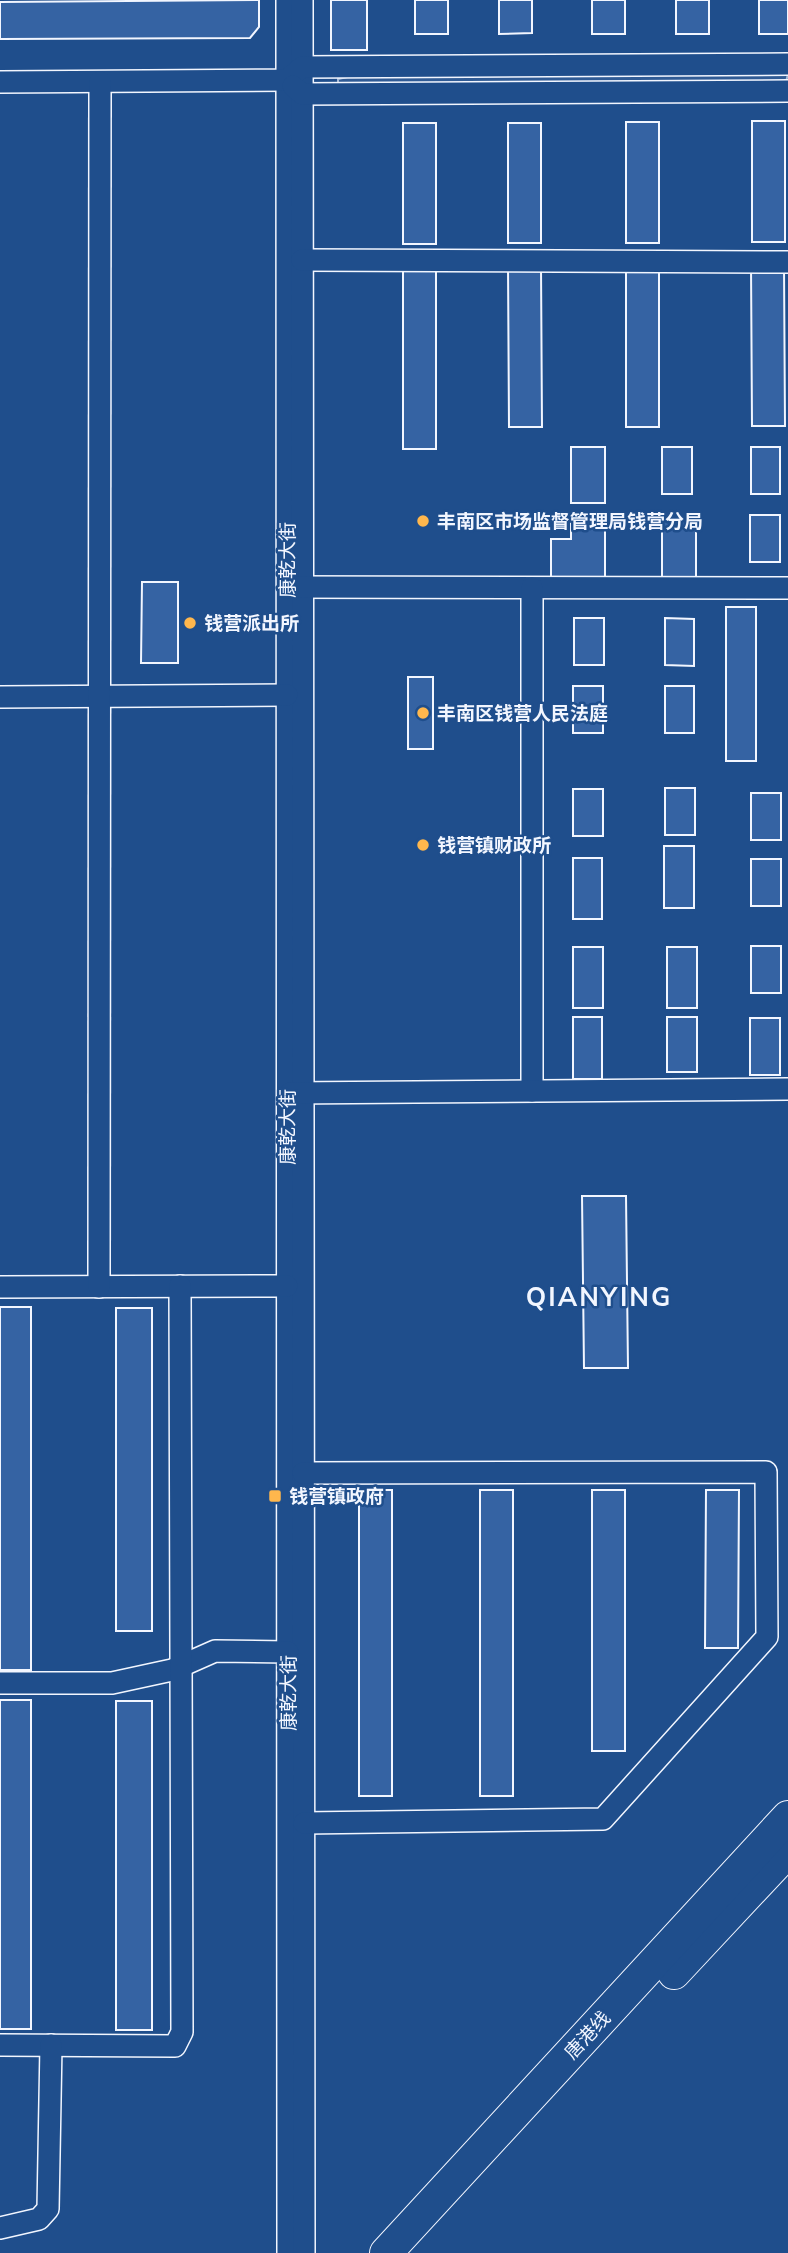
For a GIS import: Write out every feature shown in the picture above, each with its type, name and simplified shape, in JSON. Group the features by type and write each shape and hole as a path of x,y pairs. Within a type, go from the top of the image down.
{"highway":[{"name":"唐港线","path":"386,2253 787,1828"},
{"name":"唐港线","path":"412,2253 787,1828"}],"street":[{"name":"康乾大街","path":"287,0 297,80 302,260 295,587 287,695 303,1473 304,2253"},
{"name":"康乾大街","path":"288,2253 287,1286 295,1093 297,80 302,0"},
{"path":"0,82 297,80 788,64"},
{"path":"297,80 788,91"},
{"path":"99,1287 100,82"},
{"path":"302,260 788,262"},
{"path":"295,587 788,588"},
{"path":"532,588 532,1091"},
{"path":"0,696 287,695"},
{"path":"295,1093 788,1089"},
{"path":"0,2045 175,2046 182,2032 180,1286"},
{"path":"0,1287 287,1286"},
{"path":"303,1473 766,1472 766,1637 603,1819 304,1823"},
{"path":"0,1683 112,1683 144,1678 215,1651 288,1651"},
{"path":"0,2228 39,2219 48,2209 51,2045"}],"shaded area":[{"path":"788,74 786,82 358,86 338,83 338,79 357,75"}],"building":[{"path":"259,0 259,27 250,38 0,39 0,2"},
{"path":"331,0 367,0 367,50 331,50"},
{"path":"415,0 448,0 448,34 415,34"},
{"path":"499,0 532,0 532,33 499,34"},
{"path":"592,0 625,0 625,34 592,34"},
{"path":"676,0 709,0 709,34 676,34"},
{"path":"759,0 788,0 788,34 759,34"},
{"path":"752,121 785,121 785,242 752,242"},
{"path":"626,122 659,122 659,243 626,243"},
{"path":"403,123 436,123 436,244 403,244"},
{"path":"508,123 541,123 541,243 508,243"},
{"path":"403,265 436,265 436,449 403,449"},
{"path":"751,265 784,265 785,426 752,426"},
{"path":"508,266 541,266 542,427 509,427"},
{"path":"626,267 659,267 659,427 626,427"},
{"path":"571,447 605,447 605,503 571,503"},
{"path":"662,447 692,447 692,494 662,494"},
{"path":"751,447 780,447 780,494 751,494"},
{"path":"750,515 780,515 780,562 750,562"},
{"path":"571,516 605,516 605,577 551,577 551,539 571,539"},
{"path":"662,518 696,518 696,579 662,579"},
{"name":"钱营派出所","path":"142,582 178,582 178,663 141,663"},
{"path":"726,607 756,607 756,761 726,761"},
{"path":"574,618 604,618 604,665 574,665"},
{"path":"665,618 694,619 694,666 665,665"},
{"path":"408,677 433,677 433,749 408,749"},
{"path":"573,686 603,686 603,733 573,733"},
{"path":"665,686 694,686 694,733 665,733"},
{"path":"665,788 695,788 695,835 665,835"},
{"path":"573,789 603,789 603,836 573,836"},
{"path":"751,793 781,793 781,840 751,840"},
{"path":"664,846 694,846 694,908 664,908"},
{"path":"573,858 602,858 602,919 573,919"},
{"path":"751,859 781,859 781,906 751,906"},
{"path":"751,946 781,946 781,993 751,993"},
{"path":"573,947 603,947 603,1008 573,1008"},
{"path":"667,947 697,947 697,1008 667,1008"},
{"path":"573,1017 602,1017 602,1079 573,1079"},
{"path":"667,1017 697,1017 697,1072 667,1072"},
{"path":"750,1018 780,1018 780,1075 750,1075"},
{"path":"582,1196 626,1196 628,1368 584,1368"},
{"path":"0,1307 31,1307 31,1670 0,1670"},
{"path":"116,1308 152,1308 152,1631 116,1631"},
{"path":"359,1490 392,1490 392,1796 359,1796"},
{"path":"480,1490 513,1490 513,1796 480,1796"},
{"path":"592,1490 625,1490 625,1751 592,1751"},
{"path":"706,1490 739,1490 738,1648 705,1648"},
{"path":"0,1700 31,1700 31,2029 0,2029"},
{"path":"116,1701 152,1701 152,2030 116,2030"}],"place":[{"name":"丰南区市场监督管理局钱营分局","path":"423,521"},
{"name":"钱营派出所","path":"190,623"},
{"name":"丰南区钱营人民法庭","path":"423,713"},
{"name":"钱营镇财政所","path":"423,845"},
{"name":"钱营镇政府","path":"275,1496"}],"district":[{"name":"QIANYING","path":"599,1296"}]}
